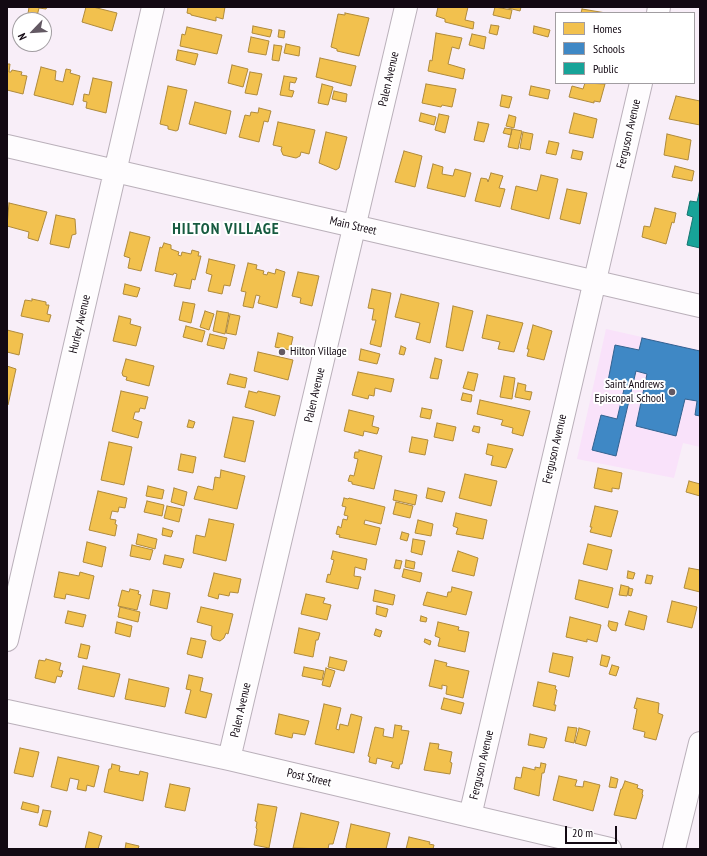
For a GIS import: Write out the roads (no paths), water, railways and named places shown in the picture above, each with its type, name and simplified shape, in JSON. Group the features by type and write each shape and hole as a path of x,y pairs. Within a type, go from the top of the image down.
{"street":[{"name":"Hurley Avenue","path":"7,640 153,7"},
{"name":"Palen Avenue","path":"229,759 406,7"},
{"name":"Ferguson Avenue","path":"470,816 641,84"},
{"name":"Main Street","path":"7,146 700,306"},
{"name":"Post Street","path":"7,711 229,759 610,849"},
{"path":"674,849 700,743"}],"place":[{"name":"Hilton Village","path":"282,352"},
{"name":"Saint Andrews Episcopal School","path":"672,392"}],"district":[{"name":"HILTON VILLAGE","path":"226,229"}]}
